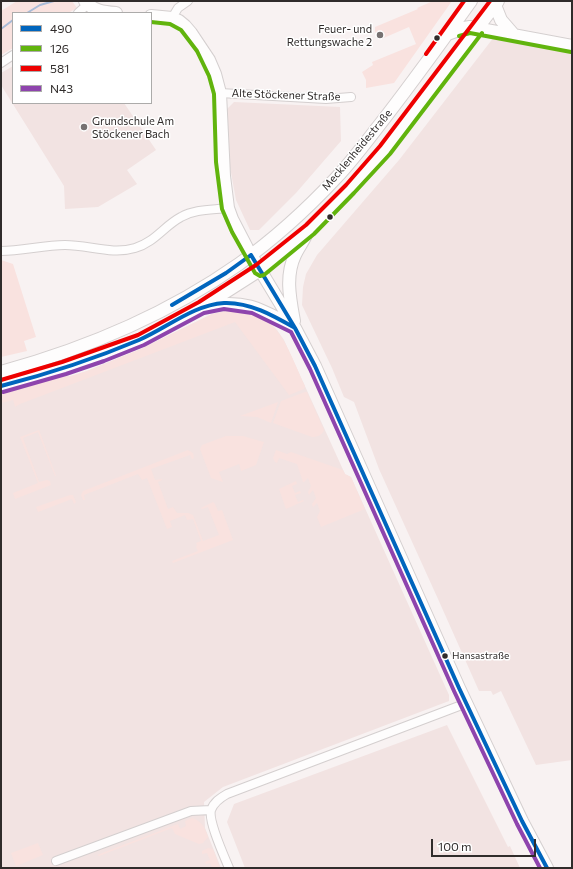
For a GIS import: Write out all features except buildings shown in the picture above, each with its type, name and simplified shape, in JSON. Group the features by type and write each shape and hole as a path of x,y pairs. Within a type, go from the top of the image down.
{"main road":[{"name":"Mecklenheidestraße","path":"1,372 48,357 132,325 199,290 251,255 296,218 337,177 405,92 471,1"},
{"path":"86,2 95,9 104,12"},
{"path":"496,3 501,20 514,35"},
{"name":"Mecklenheidestraße","path":"1,386 102,356 141,340 202,307 260,270 310,229 350,189 385,150 496,3"},
{"path":"152,16 172,18"},
{"name":"Alte Stöckener Straße","path":"172,18 185,26 202,48 215,74 220,93 222,162 228,208 251,255 295,328"},
{"path":"448,34 470,27 572,46"},
{"path":"310,229 295,255 290,272 289,295 295,328 315,366 466,703 522,821 548,868"},
{"path":"202,307 224,303 254,307 295,328"}],"street":[{"path":"172,18 178,8 188,1"},
{"path":"79,12 86,2"},
{"path":"1,63 12,57"},
{"name":"Alte Stöckener Straße","path":"220,93 326,99 351,97"},
{"path":"1,251 66,245 114,251 124,250 146,244 157,237 179,218 190,213 228,208"},
{"path":"229,868 212,824 211,810 217,801 227,794 466,703"},
{"path":"56,861 191,811 211,810"}],"shaded area":[{"path":"17,1 72,1 77,8 70,12 12,12 12,49 1,55 1,11"},
{"path":"433,1 452,1 394,83 366,88 366,80 362,72 373,65 372,62 416,44 409,27 379,40 375,27"},
{"path":"494,37 572,52 572,760 536,765 501,691 493,695 491,691 479,691 379,469 354,402 344,397 302,305 303,287 306,274 317,255 399,160"},
{"name":"Grundschule Am Stöckener Bach","path":"12,67 12,103 1,85 1,73"},
{"path":"234,102 340,107 341,141 296,193 259,230 250,230 236,200 228,156 227,109"},
{"name":"Grundschule Am Stöckener Bach","path":"13,104 125,104 156,150 127,170 137,184 98,207 65,209 64,186"},
{"path":"1,260 13,264 36,337 24,341 27,351 1,357"},
{"path":"231,310 244,312 267,320 284,340 345,474 351,477 449,695 449,701 223,787 204,802 205,828 221,868 1,868 1,393 57,377 71,376 87,371 141,349 212,314"},
{"path":"231,310 258,316 273,326 289,350 305,386 304,389 289,395 235,322 15,407 13,400 1,403 1,393 57,377 71,376 87,371 141,349 212,314"},
{"path":"307,392 324,430 316,437 312,437 273,423 281,401"},
{"path":"278,402 271,423 257,417 240,416"},
{"path":"39,430 56,476 38,432 23,438 39,482 47,480 50,481 51,485 15,499 13,493 38,483 20,437"},
{"path":"226,436 243,436 264,442 256,465 241,471 239,464 219,472 223,482 211,478 200,449 202,445"},
{"path":"188,450 193,453 193,459 190,455 151,469 155,480 162,479 158,482 168,509 173,507 177,513 188,513 193,515 203,541 219,535 208,507 201,508 213,502 218,511 222,510 233,540 173,563 172,561 198,551 196,543 201,541 193,519 187,520 185,515 170,521 172,527 167,529 147,478 142,480 138,474 84,495 85,500 83,500 81,495 83,491"},
{"path":"276,450 287,454 291,452 343,470 345,474 351,477 365,509 321,527 317,517 320,511 317,503 313,507 312,504 316,498 313,490 309,495 308,492 311,486 308,478 303,482 297,464 279,458 277,463 275,462 273,458"},
{"path":"296,481 297,484 292,486 295,493 300,491 301,493 295,495 298,502 304,501 286,509 279,489"},
{"path":"73,495 76,502 74,504 72,499 38,512 36,507"},
{"path":"447,725 520,868 245,868 227,822 234,804"},
{"path":"192,818 201,823 206,831 208,837 203,843 199,844 175,834 172,828 99,856 97,855 178,824 180,829 186,826 185,821"},
{"path":"38,843 43,855 16,866 11,853"},
{"path":"208,848 213,849 220,868 211,868 210,863 206,864 205,862 210,860 207,853 202,854 202,851"}],"waterway":[{"path":"29,12 40,5 54,1"},
{"path":"1,29 12,21"}],"transit line":[{"name":"581","path":"426,54 464,1"},
{"name":"581","path":"1,380 62,362 138,335 199,302 256,265 306,225 346,185 380,146 490,1"},
{"name":"126","path":"152,22 170,24 181,30 197,51 209,76 214,94 216,162 222,209 232,232 255,273 260,276 264,275 314,234 390,154 482,33"},
{"name":"126","path":"459,36 470,33 571,52"},
{"name":"490","path":"251,255 295,328 315,366 459,688 522,821 547,868"},
{"name":"490","path":"172,305 226,273 251,255"},
{"name":"490","path":"1,386 105,354 139,340 191,312 213,305 234,303 252,307 295,328"},
{"name":"N43","path":"3,392 66,374 104,361 144,345 204,313 224,309 252,313 291,332 310,369 454,691 517,824 540,868"}],"place":[{"name":"Feuer- und Rettungswache 2","path":"380,35"},
{"name":"Grundschule Am Stöckener Bach","path":"84,127"},
{"name":"Hansastraße","path":"445,656"}]}
